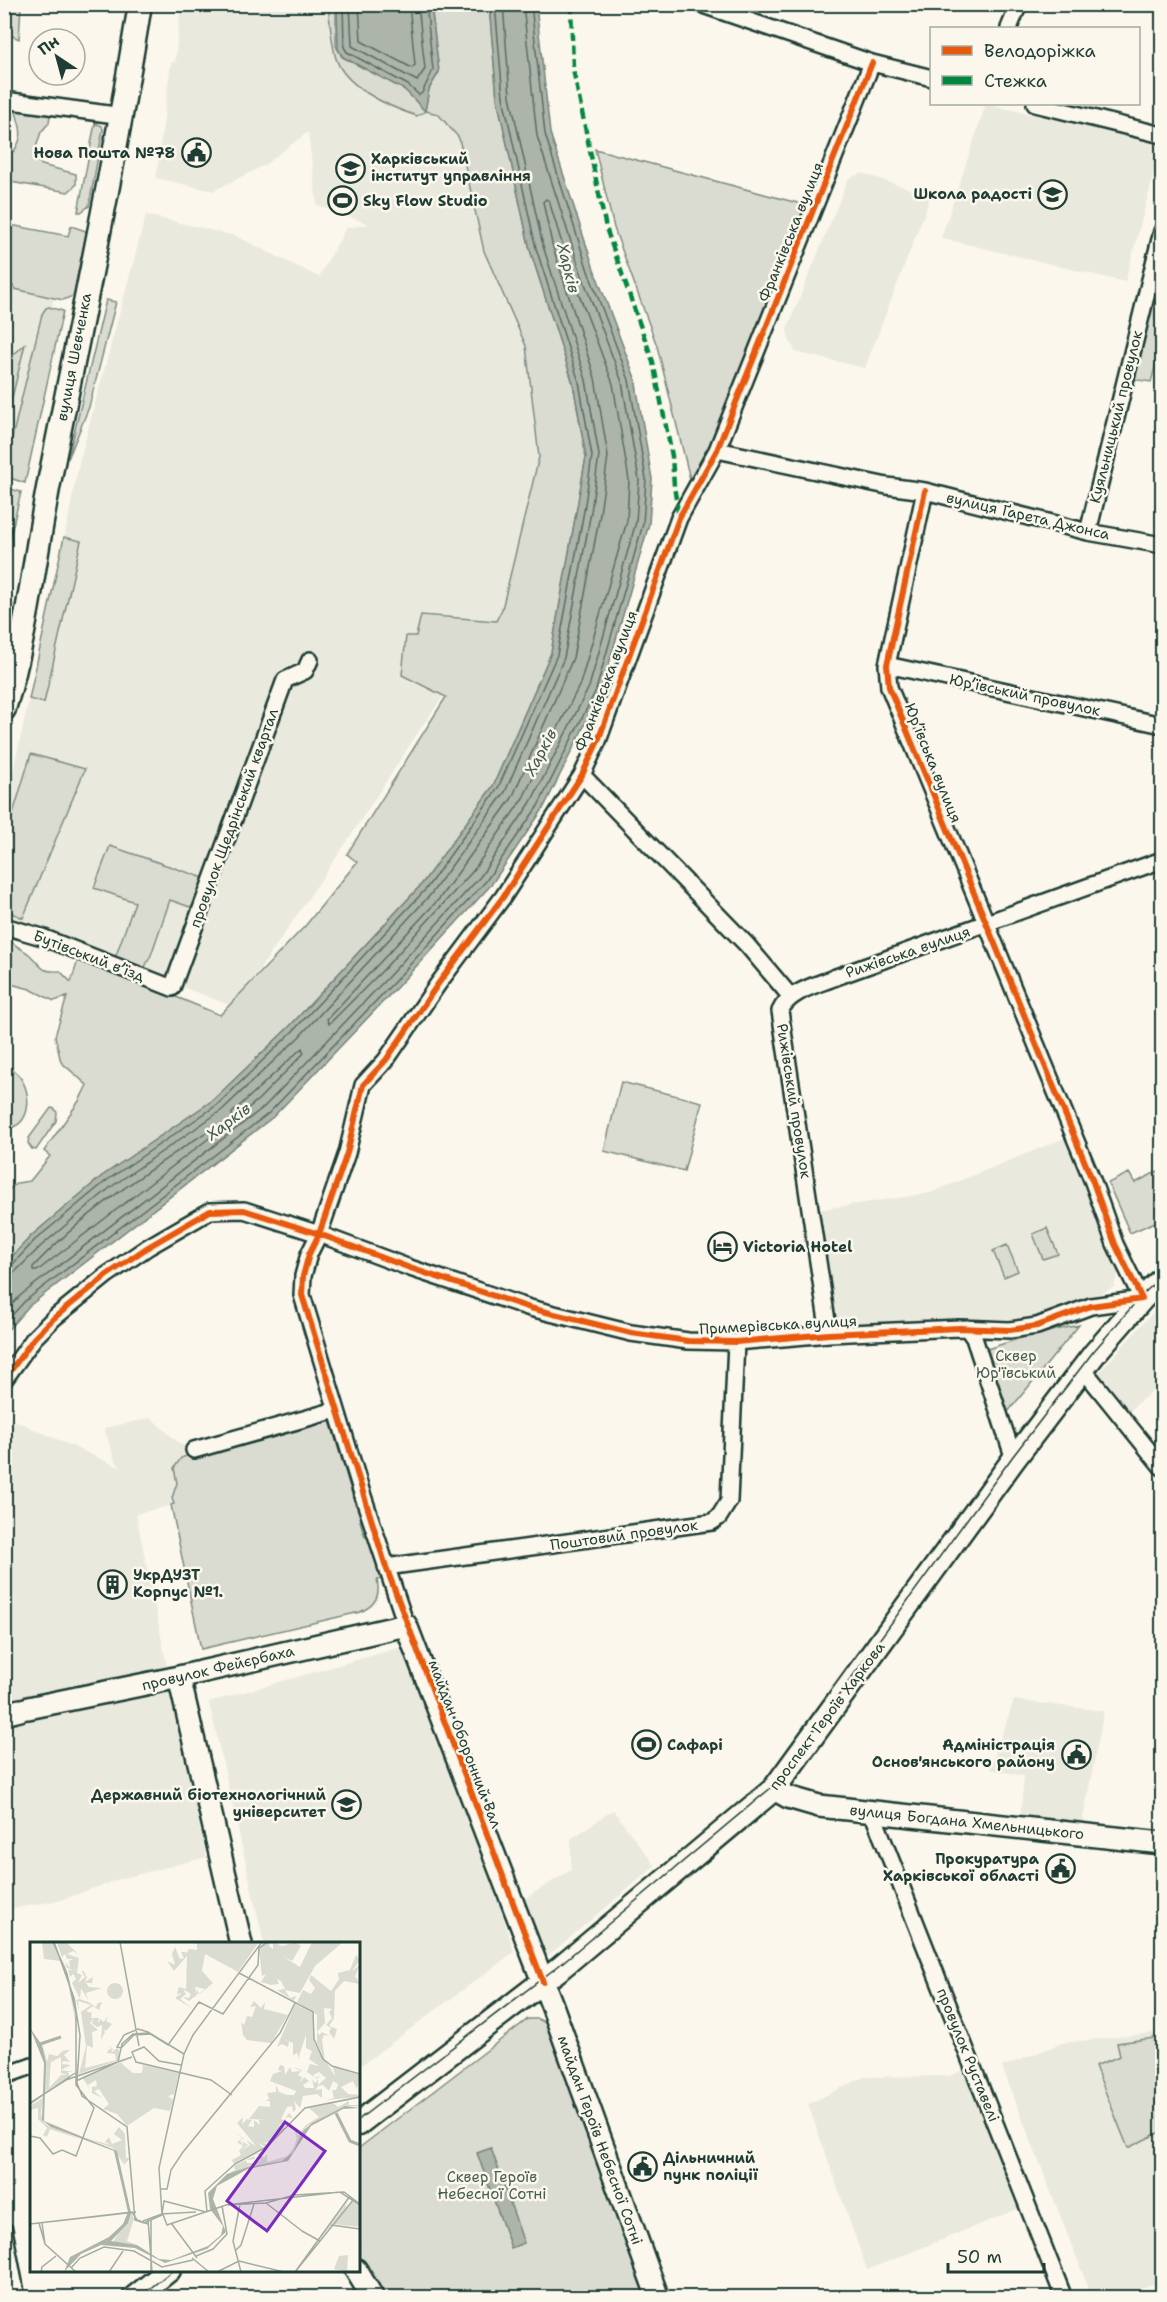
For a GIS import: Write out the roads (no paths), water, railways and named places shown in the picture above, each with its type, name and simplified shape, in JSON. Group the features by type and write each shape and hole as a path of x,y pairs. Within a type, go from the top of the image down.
{"main road":[{"name":"вулиця Шевченка","path":"4,709 23,630 43,512 123,116 140,4"},
{"name":"проспект Героїв Харкова","path":"360,2122 543,1982 774,1789 1014,1459 1083,1370 1142,1299 1162,1279"},
{"path":"134,2298 168,2272"}],"street":[{"path":"700,4 872,63 930,78"},
{"path":"1009,27 1018,4"},
{"name":"Франківська вулиця","path":"336,1410 302,1295 303,1276 347,1153 363,1085 386,1060 438,984 503,897 582,775 598,741 680,518 717,450 872,63"},
{"path":"4,100 123,116"},
{"path":"1039,105 1162,135"},
{"name":"Куяльницький провулок","path":"1088,532 1162,231"},
{"name":"вулиця Ґарета Джонса","path":"717,450 887,486 925,491 1088,532 1162,545"},
{"name":"Юр’ївська вулиця","path":"925,491 887,665 889,687 985,925 1093,1182 1119,1253 1142,1299"},
{"name":"провулок Щедрінський квартал","path":"172,988 285,680 305,671 310,660"},
{"name":"Юр’ївський провулок","path":"887,665 1162,725"},
{"path":"582,775 747,945 791,997"},
{"name":"Рижівська вулиця","path":"791,997 836,977 1162,860"},
{"name":"Бутівський в’їзд","path":"4,926 42,937 172,988"},
{"name":"Рижівський провулок","path":"791,997 784,1002 780,1011 829,1334"},
{"name":"Примерівська вулиця","path":"4,1380 34,1338 63,1311 107,1275 148,1247 210,1211 244,1210 530,1308 631,1333 688,1341 736,1342 829,1334 967,1328 1010,1330 1037,1326 1091,1306 1142,1299"},
{"path":"967,1328 974,1338 1014,1459"},
{"name":"Поштовий провулок","path":"386,1567 712,1522 719,1517 729,1501 736,1342"},
{"path":"1083,1370 1162,1467"},
{"path":"194,1450 336,1410"},
{"name":"майдан Оборонний Вал","path":"336,1410 406,1625 543,1982"},
{"name":"провулок Фейєрбаха","path":"18,1711 406,1625"},
{"path":"179,1677 241,1942"},
{"name":"вулиця Богдана Хмельницького","path":"774,1789 788,1797 819,1806 1162,1843"},
{"name":"провулок Руставелі","path":"872,1812 1064,2298"},
{"name":"майдан Героїв Небесної Сотні","path":"543,1982 658,2298"},
{"path":"4,2076 30,2067"},
{"path":"4,2230 17,2298"},
{"path":"357,2272 374,2298"}],"water":[{"path":"337,5 431,5 439,72 429,89 425,111 405,90 343,57 338,49"},
{"name":"Харків","path":"489,5 536,5 550,133 594,269 635,378 652,479 649,524 601,692 543,809 491,885 399,985 273,1117 29,1306 5,1333 5,1264 31,1236 102,1176 213,1100 289,1027 421,885 493,786 551,653 586,457 573,383 530,250 497,98"},
{"path":"491,2148 524,2243 511,2248 477,2153"}],"tram line":[{"path":"360,2118 557,1967 772,1787 1013,1456 1093,1352 1141,1296 1162,1276"},
{"path":"138,2298 170,2272"}],"place":[{"name":"Нова Пошта №78","path":"196,153"},
{"name":"Харківський інститут управління","path":"350,168"},
{"name":"Школа радості","path":"1053,194"},
{"name":"Sky Flow Studio","path":"342,201"},
{"name":"Victoria Hotel","path":"722,1247"},
{"name":"УкрДУЗТ Корпус №1.","path":"112,1584"},
{"name":"Сафарі","path":"646,1745"},
{"name":"Адміністрація Основ'янського району","path":"1076,1754"},
{"name":"Державний біотехнологічний університет","path":"347,1804"},
{"name":"Прокуратура Харківської області","path":"1060,1868"},
{"name":"Дільничний пунк поліції","path":"642,2167"}],"park label":[{"name":"Сквер Юр'ївський","path":"1016,1364"},
{"name":"Сквер Героїв Небесної Сотні","path":"492,2186"}]}
